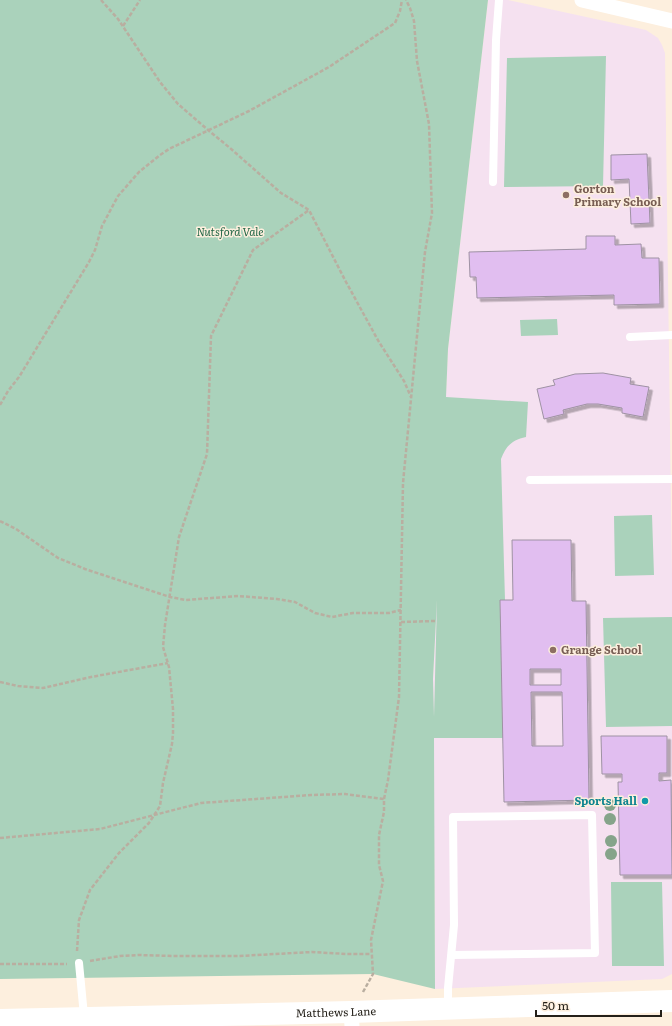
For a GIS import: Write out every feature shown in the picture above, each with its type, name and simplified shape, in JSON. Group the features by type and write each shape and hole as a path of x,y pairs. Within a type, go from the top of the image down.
{"street":[{"path":"582,0 672,21"},
{"name":"Matthews Lane","path":"0,1020 63,1023 85,1018 116,1022 237,1020 295,1016 351,1019 448,1008 672,1000"}],"lane":[{"path":"493,182 496,40 499,0"},
{"path":"630,336 672,335"},
{"path":"530,480 672,478"},
{"path":"448,1008 448,988 454,925 453,817 592,815 595,953 452,955"},
{"path":"79,964 85,1018"}],"path":[{"path":"102,0 123,26 165,88 178,104 281,193 309,210 346,282 379,342 404,381 412,399"},
{"path":"123,26 140,0"},
{"path":"0,405 23,371 90,262 102,226 118,196 139,172 169,149 264,103 329,67 395,23 400,12 402,0"},
{"path":"351,1019 373,974 371,940 382,881 379,865 379,836 384,812 384,799 389,774 399,697 403,483 425,252 432,213 429,124 418,61 414,22 406,0"},
{"path":"79,964 76,947 79,920 90,890 119,853 140,833 160,806 163,783 172,744 173,709 168,663 163,647 165,625 179,537 207,454 211,336 253,250 309,210"},
{"path":"0,521 16,528 58,558 85,569 170,597 186,600 238,596 277,599 295,602 315,613 332,617 353,613 389,613 401,610"},
{"path":"401,622 435,621"},
{"path":"0,682 18,686 43,688 91,677 168,663"},
{"path":"0,838 100,829 201,803 345,794 384,799"},
{"path":"0,964 79,964 120,956 139,955 239,956 312,952 371,954"}],"shaded area":[{"name":"Grange School","path":"488,0 508,0 646,30 658,38 665,53 672,579 672,974 662,979 435,989 433,679 448,349"}],"green space":[{"name":"Nutsford Vale","path":"0,0 488,0 448,349 446,397 528,402 526,437 510,444 505,450 501,459 505,600 500,601 503,738 434,738 435,989 373,974 0,979","holes":["437,600 434,717 433,679"]},
{"path":"606,56 603,186 504,187 507,58"},
{"path":"557,319 558,335 521,336 520,320"},
{"path":"652,515 654,575 615,576 614,516"},
{"path":"672,617 672,726 606,727 603,618"},
{"path":"611,882 662,882 664,966 612,966"}],"building":[{"path":"647,154 650,223 631,224 629,179 611,180 611,155"},
{"path":"586,236 615,236 615,245 641,244 642,258 659,258 660,304 614,305 614,295 477,298 476,277 470,277 469,252 586,249"},
{"path":"603,373 631,378 630,384 649,387 643,417 622,413 622,408 598,404 587,404 563,410 564,414 544,419 537,389 555,385 553,380 575,374"},
{"path":"512,540 571,540 572,601 586,601 589,800 504,802 500,600 513,600","holes":["530,669 561,669 561,685 530,685","531,692 562,692 563,746 532,746"]},
{"name":"Sports Hall","path":"601,736 667,736 667,773 659,773 659,781 671,780 672,875 620,875 618,782 622,782 622,774 602,774"}],"place":[{"name":"Gorton Primary School","path":"566,195"},
{"name":"Grange School","path":"553,650"},
{"name":"Sports Hall","path":"645,801"}]}
